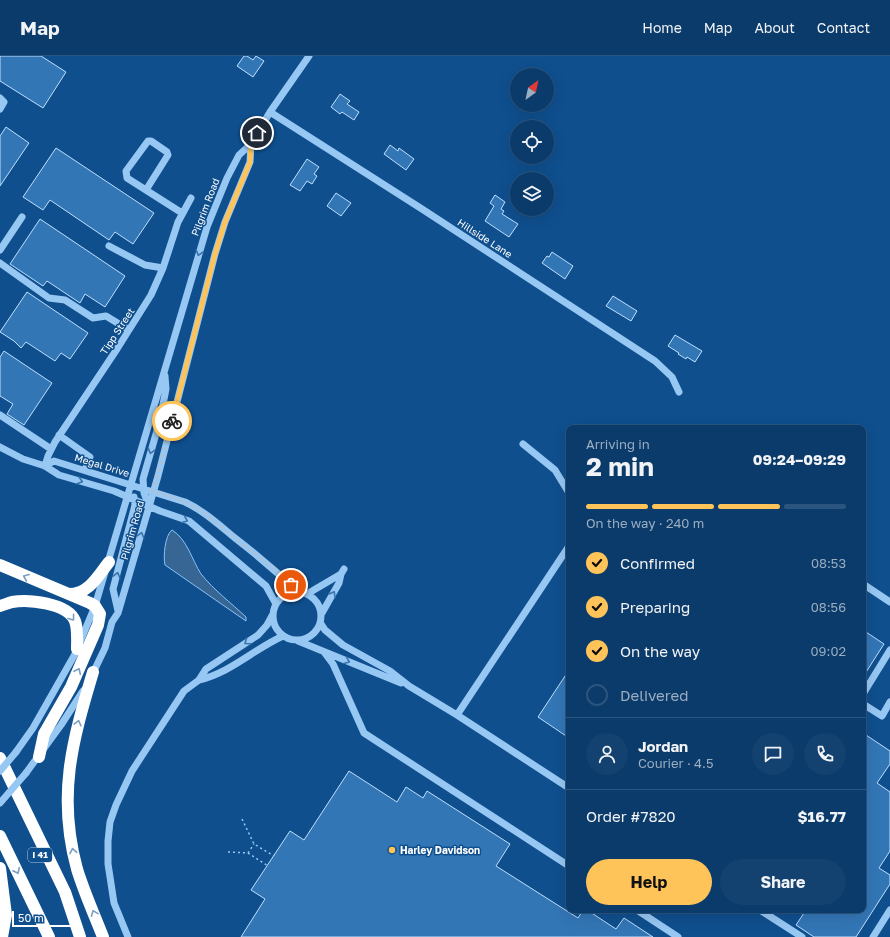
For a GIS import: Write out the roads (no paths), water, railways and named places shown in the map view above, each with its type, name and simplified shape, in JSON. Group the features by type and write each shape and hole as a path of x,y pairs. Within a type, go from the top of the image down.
{"highway":[{"path":"68,594 79,593 87,590 109,562"},
{"path":"0,565 94,606 100,614 96,630 70,687 44,734 39,756"},
{"path":"0,606 12,602 36,601 66,611 73,617 76,623 77,649"},
{"path":"93,672 73,745 68,777 68,806 71,837 77,868 103,937"},
{"path":"0,758 65,892 80,937"},
{"name":"I 41","path":"0,772 80,937"},
{"name":"I 41","path":"0,836 49,937"},
{"path":"0,868 6,915 2,937"}],"street":[{"name":"Pilgrim Road","path":"0,772 33,728 77,649 94,606 109,562 207,227 227,178 239,155 251,144 270,112 308,56"},
{"path":"0,98 4,102 0,109"},
{"name":"Hillside Lane","path":"270,112 422,209 655,362 672,377 679,392"},
{"path":"146,190 168,155 167,152 151,141 148,141 126,171 127,178 182,213"},
{"name":"Pilgrim Road","path":"0,804 39,756 73,708 87,685 105,648 112,622 118,613 149,506 215,254 225,222 250,162 251,144"},
{"name":"Tipp Street","path":"45,466 51,449 59,435 151,295 163,268 178,222 191,198"},
{"path":"0,250 22,217"},
{"path":"109,246 145,265 163,268"},
{"path":"0,263 49,298 65,300 93,318 106,316 129,330"},
{"path":"149,506 143,488 143,479 160,420 166,390 164,372"},
{"path":"0,415 51,449"},
{"path":"59,435 90,457 85,470"},
{"path":"523,444 554,470 566,488"},
{"name":"Megal Drive","path":"0,447 19,457 45,466 59,475 107,489 189,521 266,586 276,604"},
{"name":"Megal Drive","path":"45,466 54,461 178,499 200,510 278,572 298,592"},
{"path":"118,613 113,589 132,520 135,501 131,485"},
{"path":"457,715 566,551"},
{"path":"298,641 308,639 316,633 321,624 322,613 338,583 342,571 307,594"},
{"path":"866,586 890,602"},
{"path":"199,680 206,670 258,634 267,625 276,604 283,596 292,592 298,592 312,596 319,604 322,613"},
{"path":"273,614 274,624 279,633 288,639 298,641 409,686"},
{"path":"321,624 325,630 343,645 390,671 409,686 457,715 566,786"},
{"path":"128,937 114,903 108,864 108,841 110,822 116,804 132,771 178,699 190,686 199,680 211,677 251,655 269,642 284,636"},
{"path":"866,689 890,650"},
{"path":"324,652 334,664 364,733 566,864"},
{"path":"866,706 882,716 890,702"},
{"path":"873,937 890,910"},
{"path":"642,913 678,937"},
{"path":"765,913 802,937"}],"water":[{"path":"172,530 182,539 201,574 217,591 246,617 246,621 165,565 165,546 168,536"}],"place":[{"name":"Harley Davidson","path":"392,850"}]}
